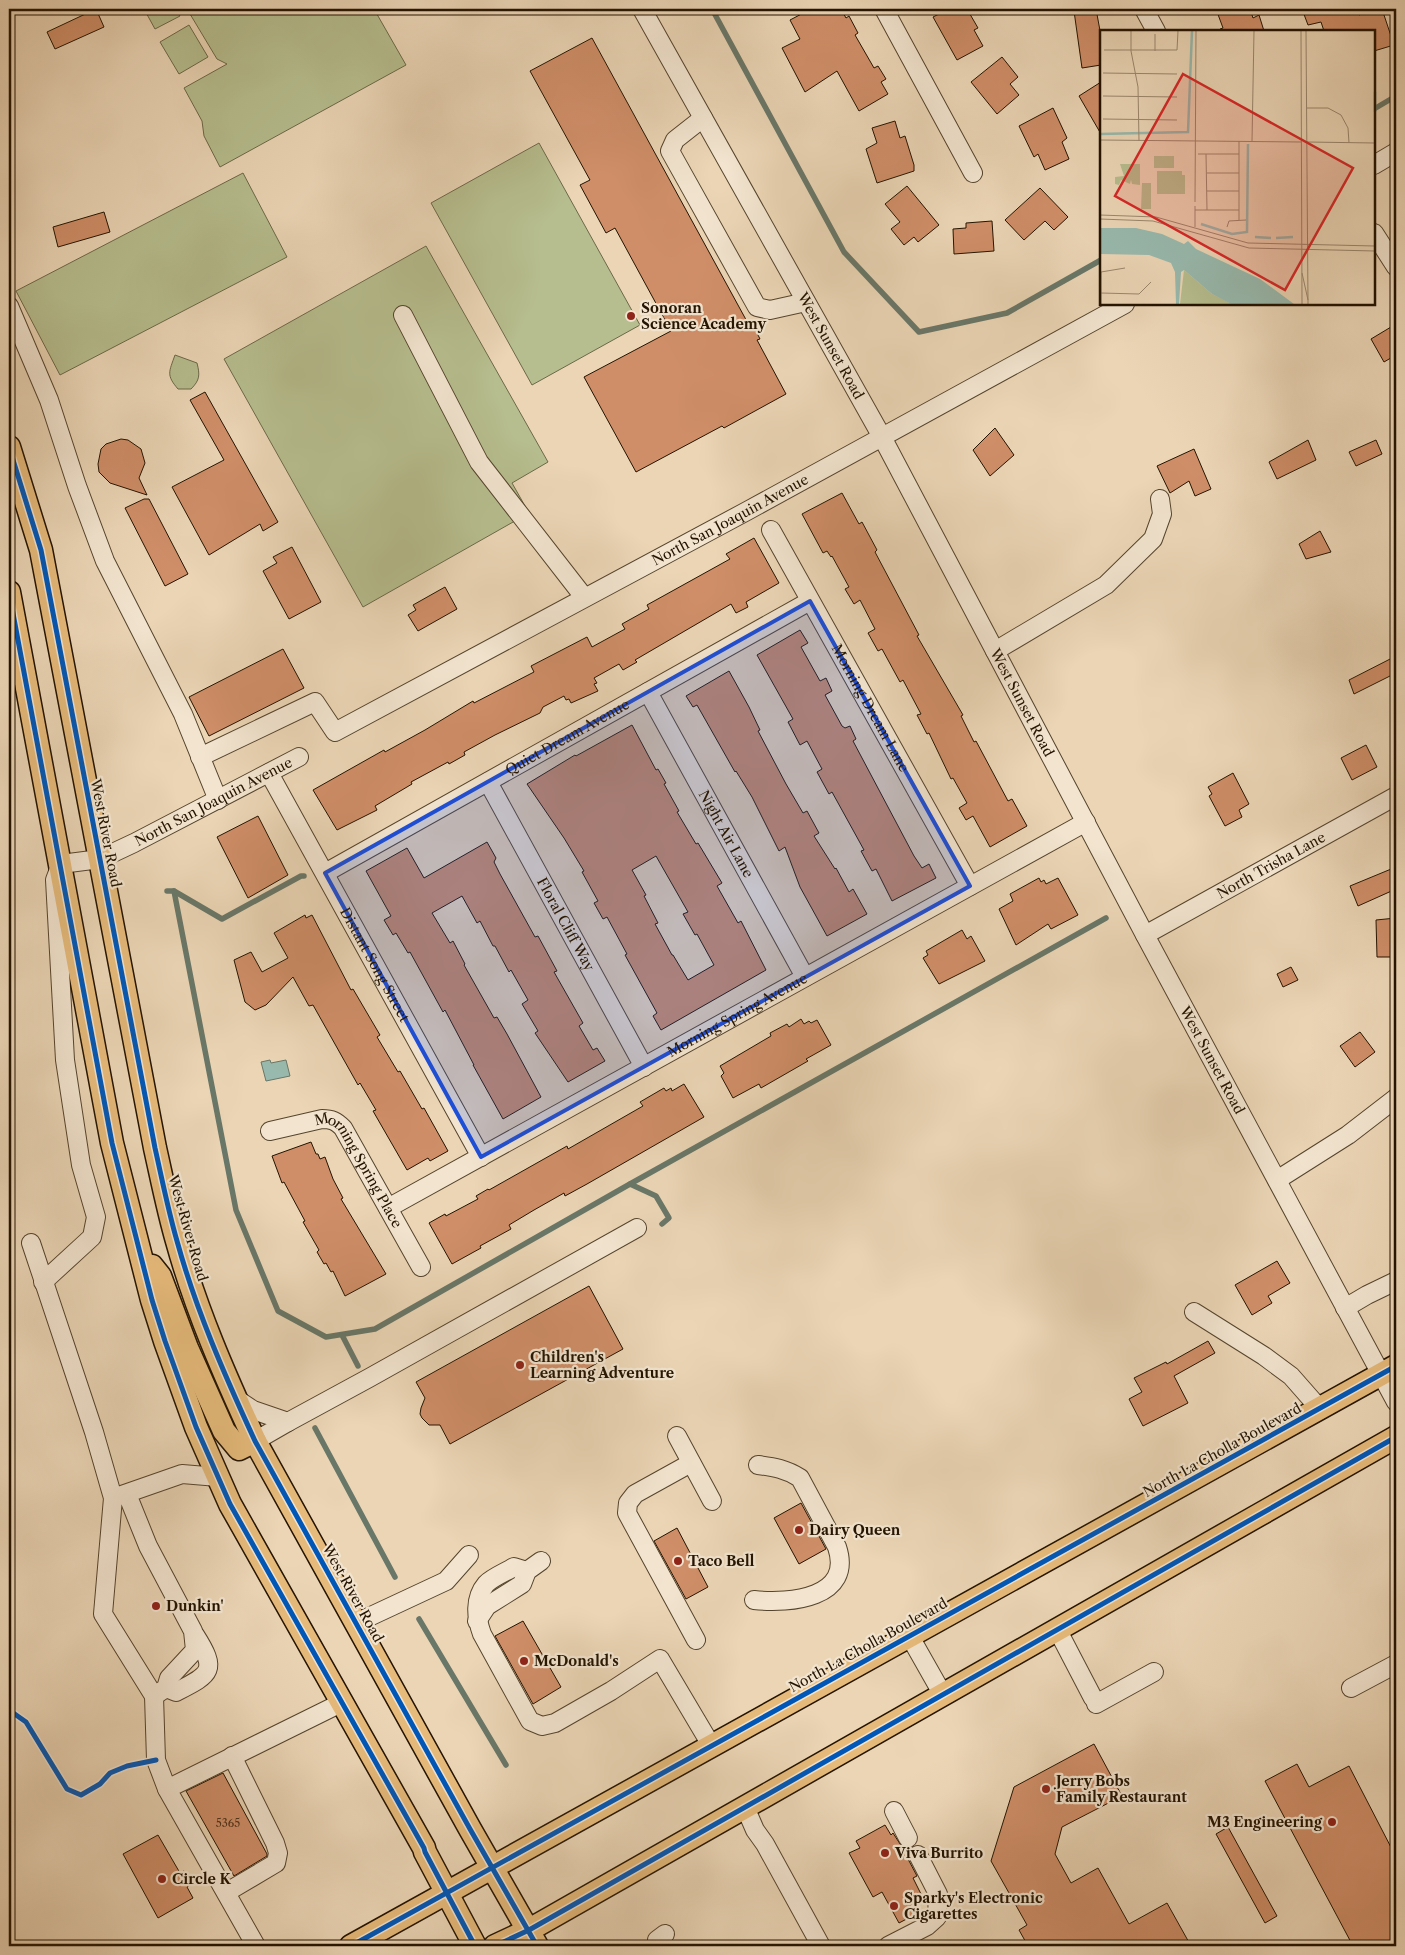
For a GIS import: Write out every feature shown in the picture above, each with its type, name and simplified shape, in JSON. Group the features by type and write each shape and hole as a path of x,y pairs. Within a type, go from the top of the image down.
{"main road":[{"name":"West River Road","path":"9,447 41,550 155,1148 177,1241 208,1334 234,1397 255,1441 533,1938"},
{"path":"9,592 112,1143 165,1342 196,1427 230,1504 447,1892 475,1946"},
{"path":"140,1252 160,1276 187,1348 224,1431 240,1449 255,1441"},
{"name":"North La Cholla Boulevard","path":"351,1946 492,1866 1389,1370"},
{"path":"495,1946 533,1938 745,1807 1396,1437"}],"street":[{"name":"West Sunset Road","path":"642,9 882,437 1145,935 1346,1308 1389,1370 1396,1402"},
{"path":"884,9 972,173"},
{"path":"1144,9 1155,30"},
{"path":"703,118 675,140 670,151 757,307 770,310 806,302"},
{"path":"1375,164 1396,152"},
{"path":"1375,235 1396,267"},
{"name":"North San Joaquin Avenue","path":"200,757 315,702 335,732 1123,305"},
{"path":"9,306 49,400 77,486 105,561 183,714 218,800"},
{"path":"403,315 479,462 584,597"},
{"path":"995,651 1106,585 1153,539 1162,514 1160,499"},
{"name":"Morning Dream Lane","path":"771,530 970,886"},
{"name":"Quiet Dream Avenue","path":"325,873 810,601"},
{"name":"Night Air Lane","path":"648,692 805,977"},
{"name":"North San Joaquin Avenue","path":"61,864 100,858 134,843 299,757"},
{"name":"Distant Song Street","path":"270,773 481,1157"},
{"name":"Floral Cliff Way","path":"488,782 644,1066"},
{"name":"North Trisha Lane","path":"1145,935 1396,796"},
{"name":"Morning Spring Avenue","path":"388,1208 1086,822"},
{"path":"43,1282 92,1237 96,1217 82,1165 65,1060 56,880 61,864"},
{"path":"1277,1180 1348,1136 1396,1098"},
{"name":"Morning Spring Place","path":"270,1131 322,1119 337,1121 343,1128 421,1267"},
{"path":"255,1441 637,1228"},
{"path":"31,1243 94,1432 120,1496 193,1631 208,1655 209,1668 204,1678 176,1692 160,1692"},
{"path":"1346,1308 1367,1295 1396,1282"},
{"path":"1194,1312 1264,1356 1291,1376 1320,1408"},
{"path":"234,1397 253,1410 288,1422"},
{"path":"677,1436 712,1501"},
{"path":"691,1463 635,1494 628,1503 627,1512 696,1640"},
{"path":"754,1600 770,1602 810,1596 832,1584 838,1577 840,1567 840,1556 837,1547 800,1478 790,1471 758,1465"},
{"path":"120,1496 182,1474 218,1478"},
{"path":"120,1496 103,1614 160,1692"},
{"path":"356,1623 446,1581 469,1554"},
{"path":"534,1566 514,1567 487,1583 480,1595 477,1621 482,1634 530,1721 542,1726 555,1724 660,1660 711,1745"},
{"path":"1057,1629 1095,1701 1154,1672"},
{"path":"193,1631 195,1650 169,1678 160,1692 156,1760 167,1789 256,1946"},
{"path":"909,1636 942,1695"},
{"path":"1351,1688 1396,1664"},
{"path":"167,1789 341,1702"},
{"path":"227,1892 276,1863 278,1853 275,1843 232,1756"},
{"path":"745,1807 755,1830 766,1844 822,1946"},
{"path":"894,1811 908,1838"},
{"path":"888,1946 927,1926 937,1917 938,1894 918,1855"}],"highlighted area":[{"path":"810,601 970,886 481,1157 325,873"}],"green space":[{"path":"144,9 176,9 180,16 155,29"},
{"path":"187,9 374,9 406,65 220,167 204,136 202,121 184,88 227,64 217,59"},
{"path":"189,25 208,57 179,74 160,42"},
{"path":"539,143 640,325 532,385 431,203"},
{"path":"243,173 287,257 60,375 16,291"},
{"path":"426,246 548,462 512,483 529,513 363,607 224,359"},
{"path":"175,355 197,363 198,377 191,389 178,389 170,377 170,370"}],"water":[{"path":"270,1060 271,1063 286,1060 290,1076 266,1081 261,1062"}],"building":[{"path":"96,9 104,27 55,49 47,32"},
{"path":"811,9 841,9 846,18 849,16 858,33 855,35 874,68 878,66 886,79 881,82 888,94 859,111 837,71 805,92 782,48 800,39 790,20"},
{"path":"949,9 967,9 978,28 974,30 983,46 957,60 933,17"},
{"path":"1096,9 1100,31 1100,65 1082,68 1074,11"},
{"path":"1216,9 1250,9 1253,18 1259,15 1264,30 1220,30 1223,28"},
{"path":"1302,9 1358,9 1359,15 1374,9 1382,9 1394,45 1375,51 1375,30 1324,30 1321,22 1308,25"},
{"path":"592,38 750,327 753,325 760,339 757,340 786,394 724,428 722,426 636,472 584,377 671,331 615,228 606,233 580,185 590,180 530,71"},
{"path":"1002,57 1018,77 1010,84 1019,95 997,114 971,82"},
{"path":"1100,83 1100,132 1079,96"},
{"path":"1053,108 1067,138 1062,142 1069,159 1045,170 1038,154 1034,157 1019,126"},
{"path":"895,121 900,138 905,136 914,171 877,183 866,149 877,143 872,128"},
{"path":"907,186 939,225 918,242 914,237 904,245 891,229 900,222 885,204"},
{"path":"1040,188 1068,217 1054,230 1045,221 1024,240 1005,220"},
{"path":"104,212 110,232 58,247 53,227"},
{"path":"992,221 994,251 954,254 953,229 966,228 966,223"},
{"path":"1396,324 1396,355 1384,362 1371,339"},
{"path":"205,392 278,522 263,531 260,524 209,555 172,487 224,460 190,400"},
{"path":"995,428 1014,455 990,476 973,450"},
{"path":"121,439 128,440 141,449 145,463 139,478 147,495 110,483 99,472 98,464 101,449 106,444"},
{"path":"1308,440 1316,460 1277,479 1269,462"},
{"path":"1376,440 1382,454 1356,466 1349,452"},
{"path":"1194,449 1211,489 1195,496 1189,481 1170,493 1157,466"},
{"path":"842,493 859,524 862,522 877,550 875,552 919,635 917,636 963,715 961,716 974,742 976,741 1008,801 1012,799 1027,826 990,847 973,816 966,820 959,808 967,803 953,778 951,779 929,733 927,734 917,715 921,714 903,680 900,682 882,649 878,651 868,633 875,629 860,600 854,604 845,589 849,587 832,556 827,551 823,553 802,514"},
{"path":"144,499 149,499 188,574 165,586 125,508"},
{"path":"1320,531 1331,552 1306,559 1299,544"},
{"path":"754,538 779,583 746,602 748,607 736,613 731,604 635,660 637,662 623,670 619,664 594,678 597,683 594,684 598,691 571,703 564,696 543,707 540,713 464,752 465,755 449,764 448,762 411,782 412,784 375,806 377,810 337,830 313,790 384,750 385,752 425,730 473,701 474,703 534,672 531,666 587,637 592,647 625,629 622,624 649,609 647,605 730,559 726,554"},
{"path":"292,547 321,602 289,619 263,571 277,563 273,557"},
{"path":"445,587 457,609 418,631 408,615 416,610 413,605"},
{"path":"800,630 808,643 801,647 820,681 826,678 832,691 825,695 842,726 845,728 850,726 856,739 853,741 914,856 922,868 929,864 936,878 892,901 876,869 872,871 861,851 864,850 832,792 829,794 817,772 822,769 807,741 800,745 788,722 793,719 757,655"},
{"path":"283,649 304,688 209,736 189,697"},
{"path":"1396,656 1396,673 1354,694 1349,680"},
{"path":"729,671 749,707 760,730 758,731 786,784 803,813 807,811 819,833 814,836 836,868 849,892 853,889 867,914 827,936 800,887 785,847 779,851 752,797 735,772 697,705 693,707 686,696"},
{"path":"632,725 656,770 658,769 666,783 664,784 679,811 677,812 722,883 717,886 738,923 741,921 766,970 661,1030 653,1016 657,1013 625,955 627,954 607,917 603,919 594,903 598,901 582,872 584,871 527,784","holes":["656,856 688,912 683,914 695,935 697,934 714,965 688,980 655,924 658,923 644,896 646,895 632,870"]},
{"path":"1366,745 1377,767 1352,780 1341,758"},
{"path":"1233,773 1249,804 1239,810 1242,817 1225,826 1209,796 1212,794 1208,787"},
{"path":"258,816 288,875 248,898 217,837"},
{"path":"487,842 496,858 494,862 500,874 535,937 538,936 557,971 554,972 583,1023 579,1026 593,1050 597,1048 605,1061 568,1082 535,1033 538,1031 522,1004 528,1000 511,970 509,972 480,921 477,923 462,896 432,913 450,943 453,941 464,965 494,1018 497,1017 507,1034 541,1097 503,1119 445,1010 443,1012 410,952 408,953 396,933 393,935 384,920 391,916 366,871 407,848 424,878"},
{"path":"1396,867 1396,889 1358,906 1350,886"},
{"path":"1039,878 1041,882 1044,880 1046,884 1058,878 1078,915 1051,929 1048,924 1016,945 999,909 1013,901 1010,894"},
{"path":"305,915 306,918 312,915 351,990 353,989 380,1035 377,1037 422,1109 424,1108 448,1151 430,1161 428,1158 407,1170 373,1111 376,1110 360,1083 358,1085 313,1005 309,1006 293,977 266,1005 255,1010 245,1002 234,960 251,952 262,972 288,958 274,933"},
{"path":"1396,918 1396,957 1377,957 1376,920"},
{"path":"962,930 967,939 971,936 985,961 939,984 923,958 928,955 926,951"},
{"path":"1291,967 1298,980 1283,987 1277,974"},
{"path":"801,1019 804,1024 817,1020 831,1045 806,1059 808,1061 761,1088 759,1084 733,1098 721,1076 724,1073 720,1066 771,1036 770,1033 787,1024 789,1027"},
{"path":"1360,1032 1375,1052 1355,1067 1340,1046"},
{"path":"684,1084 704,1117 587,1184 565,1196 564,1193 534,1210 509,1225 511,1229 452,1264 429,1223 478,1199 476,1196 488,1189 567,1146 568,1149 643,1106 640,1102 664,1088 666,1091 671,1088 672,1091"},
{"path":"311,1142 320,1159 325,1157 333,1179 343,1198 341,1199 386,1274 345,1296 333,1271 331,1272 326,1263 324,1264 317,1252 319,1250 284,1182 282,1183 272,1156"},
{"path":"1277,1261 1290,1283 1268,1296 1272,1303 1252,1315 1235,1285"},
{"name":"Children's Learning Adventure","path":"589,1286 623,1349 450,1444 440,1425 429,1425 422,1418 420,1414 425,1398 416,1382"},
{"path":"1208,1341 1215,1353 1174,1376 1188,1403 1143,1426 1129,1399 1142,1392 1134,1378 1166,1362 1167,1364"},
{"name":"Dairy Queen","path":"801,1503 826,1549 799,1564 774,1518"},
{"name":"Taco Bell","path":"677,1528 708,1587 686,1599 654,1541"},
{"name":"McDonald's","path":"523,1621 561,1687 533,1704 495,1636"},
{"path":"1094,1744 1122,1796 1062,1827 1055,1854 1071,1883 1098,1868 1129,1924 1167,1903 1191,1946 1028,1946 1019,1930 1027,1925 991,1861 1014,1787"},
{"name":"M3 Engineering","path":"1297,1764 1309,1787 1349,1766 1396,1857 1396,1946 1353,1946 1265,1781"},
{"name":"Circle K","path":"223,1773 267,1854 267,1856 234,1876 186,1791"},
{"path":"885,1825 902,1847 910,1848 907,1854 908,1859 917,1876 913,1878 922,1896 912,1902 918,1913 899,1923 882,1892 873,1897 849,1853 860,1848 856,1841"},
{"path":"1228,1827 1277,1916 1265,1923 1216,1834"},
{"name":"Circle K","path":"158,1835 180,1873 184,1871 191,1884 187,1887 193,1898 158,1918 123,1854"}],"waterway":[{"path":"712,9 844,252 919,332 1007,313 1100,261"},
{"path":"1375,108 1396,96"},
{"path":"174,891 222,919 304,876"},
{"path":"167,891 174,891 236,1210 278,1311 326,1337 375,1329 1106,918"},
{"path":"630,1184 656,1196 669,1218 662,1224"},
{"path":"342,1335 358,1366"},
{"path":"315,1428 395,1577"},
{"path":"419,1619 506,1765"}],"cycle path":[{"path":"9,447 41,550 155,1148 174,1229 193,1292 222,1367 255,1441 537,1946"},
{"path":"9,592 112,1143 152,1300 165,1341 196,1427 230,1504 424,1848 475,1946"},
{"path":"351,1946 1396,1366"},
{"path":"495,1946 529,1930 1396,1437"},
{"path":"9,1710 26,1722 67,1789 81,1795 100,1784 110,1773 127,1766 156,1760"}],"place":[{"name":"Sonoran Science Academy","path":"631,316"},
{"name":"Children's Learning Adventure","path":"520,1365"},
{"name":"Dairy Queen","path":"799,1530"},
{"name":"Taco Bell","path":"678,1561"},
{"name":"Dunkin'","path":"156,1606"},
{"name":"McDonald's","path":"524,1661"},
{"name":"Jerry Bobs Family Restaurant","path":"1046,1789"},
{"name":"M3 Engineering","path":"1332,1822"},
{"name":"Viva Burrito","path":"885,1853"},
{"name":"Circle K","path":"162,1879"},
{"name":"Sparky's Electronic Cigarettes","path":"894,1906"}]}
